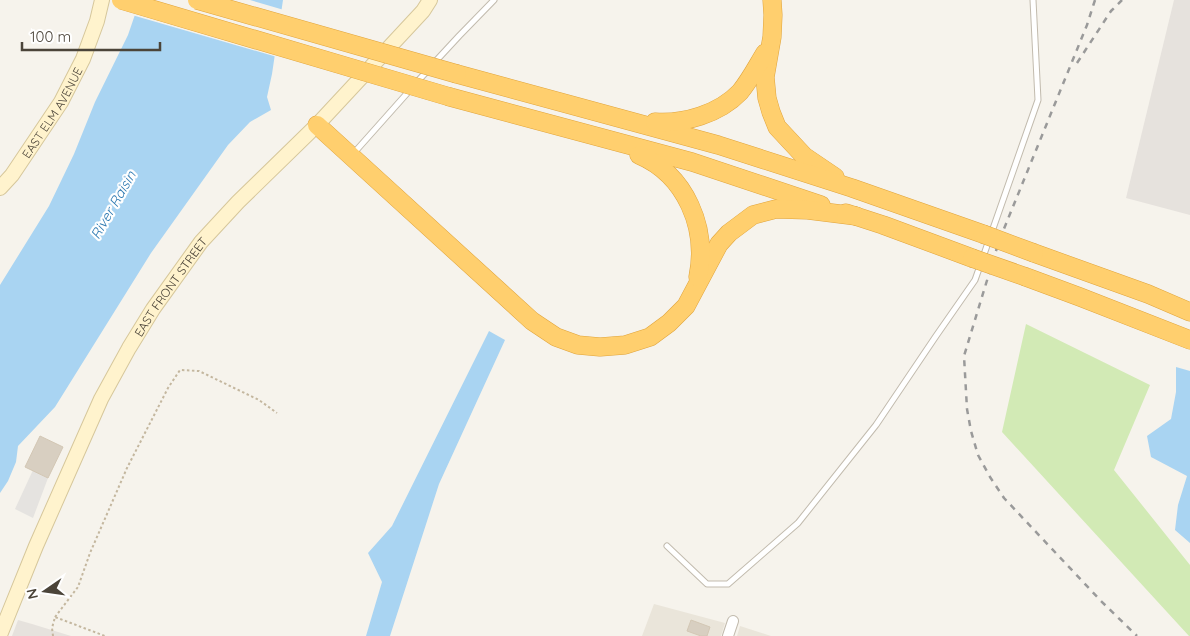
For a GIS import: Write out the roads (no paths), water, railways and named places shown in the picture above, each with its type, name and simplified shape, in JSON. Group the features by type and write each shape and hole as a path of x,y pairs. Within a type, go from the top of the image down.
{"highway":[{"path":"121,0 450,97 692,162 856,216 1080,296 1190,340"},
{"path":"197,0 457,74 718,145 852,188 983,234 1148,294 1190,312"},
{"path":"772,0 772,37 765,77 767,98 777,127 804,156 852,188"},
{"path":"601,112 652,122 663,122 689,119 716,109 729,102 751,78 772,37"},
{"path":"317,125 532,321 556,337 578,345 600,347 625,345 650,337 669,324 686,306 719,244 729,233 753,215 776,209 808,210 856,216"},
{"path":"583,133 642,156 654,163 681,188 693,210 700,242 700,267 696,287"}],"street":[{"name":"EAST ELM AVENUE","path":"0,188 12,175 61,102 83,59 97,21 102,0"},
{"name":"EAST FRONT STREET","path":"0,635 36,546 102,399 129,348 153,309 202,242 238,202 317,125 423,11 430,0"},
{"path":"728,636 733,621"}],"lane":[{"path":"351,156 494,0"},
{"path":"667,546 707,584 728,584 734,579 798,523 876,424 975,280 1038,100 1034,0"}],"water":[{"name":"River Raisin","path":"140,0 283,0 267,97 271,110 250,122 228,145 151,253 55,407 18,446 16,462 8,481 0,493 0,285 49,206 74,154 95,102 128,35"},
{"path":"489,331 505,340 439,484 390,636 366,636 382,582 368,553 392,526"},
{"path":"1176,367 1190,371 1190,543 1175,530 1178,505 1187,476 1151,457 1147,436 1171,419 1176,392"}],"railway":[{"path":"1095,0 1087,25 999,241 964,356 967,409 978,455 1004,498 1101,601 1137,636"},
{"path":"1077,63 1111,11 1122,0"}]}
